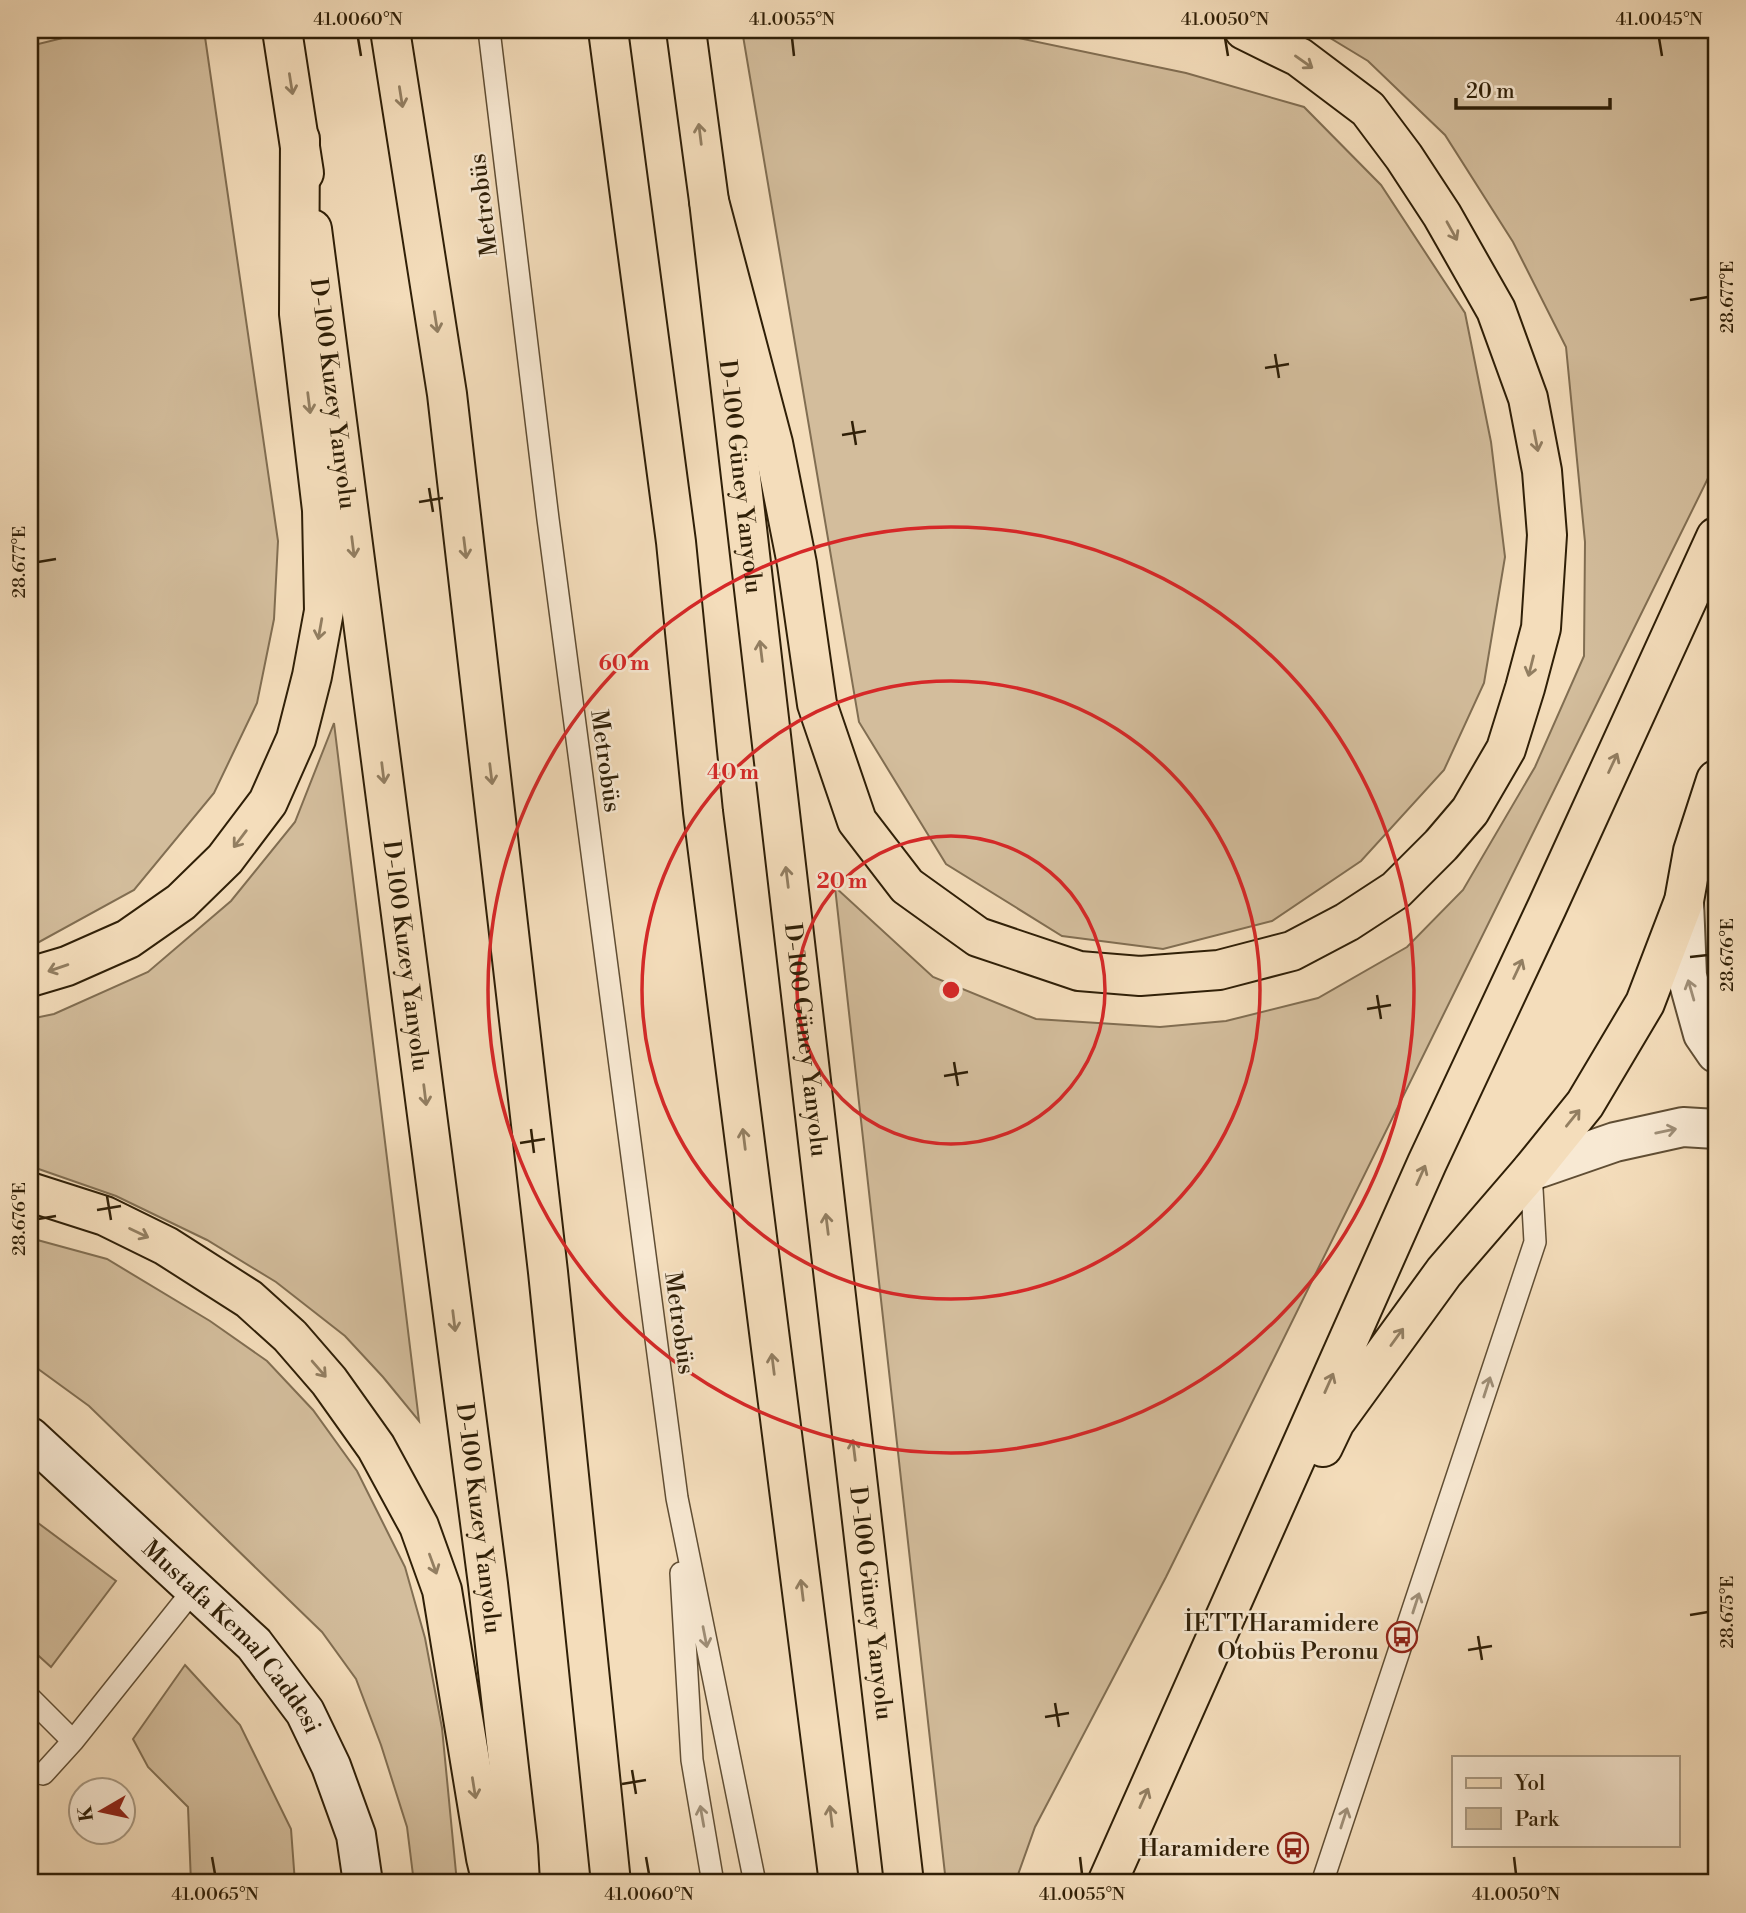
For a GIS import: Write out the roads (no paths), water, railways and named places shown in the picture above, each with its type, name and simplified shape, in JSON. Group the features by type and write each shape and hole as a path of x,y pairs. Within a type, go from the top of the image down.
{"main road":[{"name":"D-100 Kuzey Yanyolu","path":"282,30 300,139 488,1584 520,1883"},
{"path":"390,30 447,394 548,1272 611,1883"},
{"path":"608,30 676,542 702,812 839,1883"},
{"name":"D-100 Güney Yanyolu","path":"687,30 904,1883"},
{"path":"709,201 773,443 797,564 817,704 857,821 907,886 978,937 1079,971 1140,976 1219,970 1292,951 1347,922 1396,890 1470,811 1506,750 1525,688 1541,628 1547,535 1542,471 1528,398 1496,310 1443,215 1368,109 1299,57 1244,30"},
{"path":"30,977 128,939 181,902 225,859 268,802 296,739 312,676 324,611 322,510 299,314 300,139"},
{"path":"1107,1883 1422,1175 1716,537"},
{"path":"1210,1647 1284,1523 1335,1422 1444,1272 1585,1104 1644,1003 1684,901 1693,851 1716,780"},
{"path":"1684,901 1687,976 1703,1034 1716,1053"},
{"path":"1531,1171 1615,1142 1683,1127 1716,1129"},
{"path":"30,1192 106,1216 154,1240 249,1299 298,1345 329,1381 376,1447 419,1525 442,1590 483,1844 492,1883"},
{"name":"Mustafa Kemal Caddesi","path":"30,1437 254,1644 306,1712 331,1766 356,1835 363,1883"}],"lane":[{"name":"Metrobüs","path":"489,30 549,533 677,1498 755,1883"},
{"path":"1322,1883 1535,1242 1531,1171"},
{"name":"Metrobüs","path":"677,1498 692,1760 713,1883"},
{"path":"43,1774 73,1741 195,1588"},
{"path":"30,1698 73,1741"}],"place":[{"name":"İETT Haramidere Otobüs Peronu","path":"1402,1637"},
{"name":"Haramidere","path":"1293,1848"}]}
